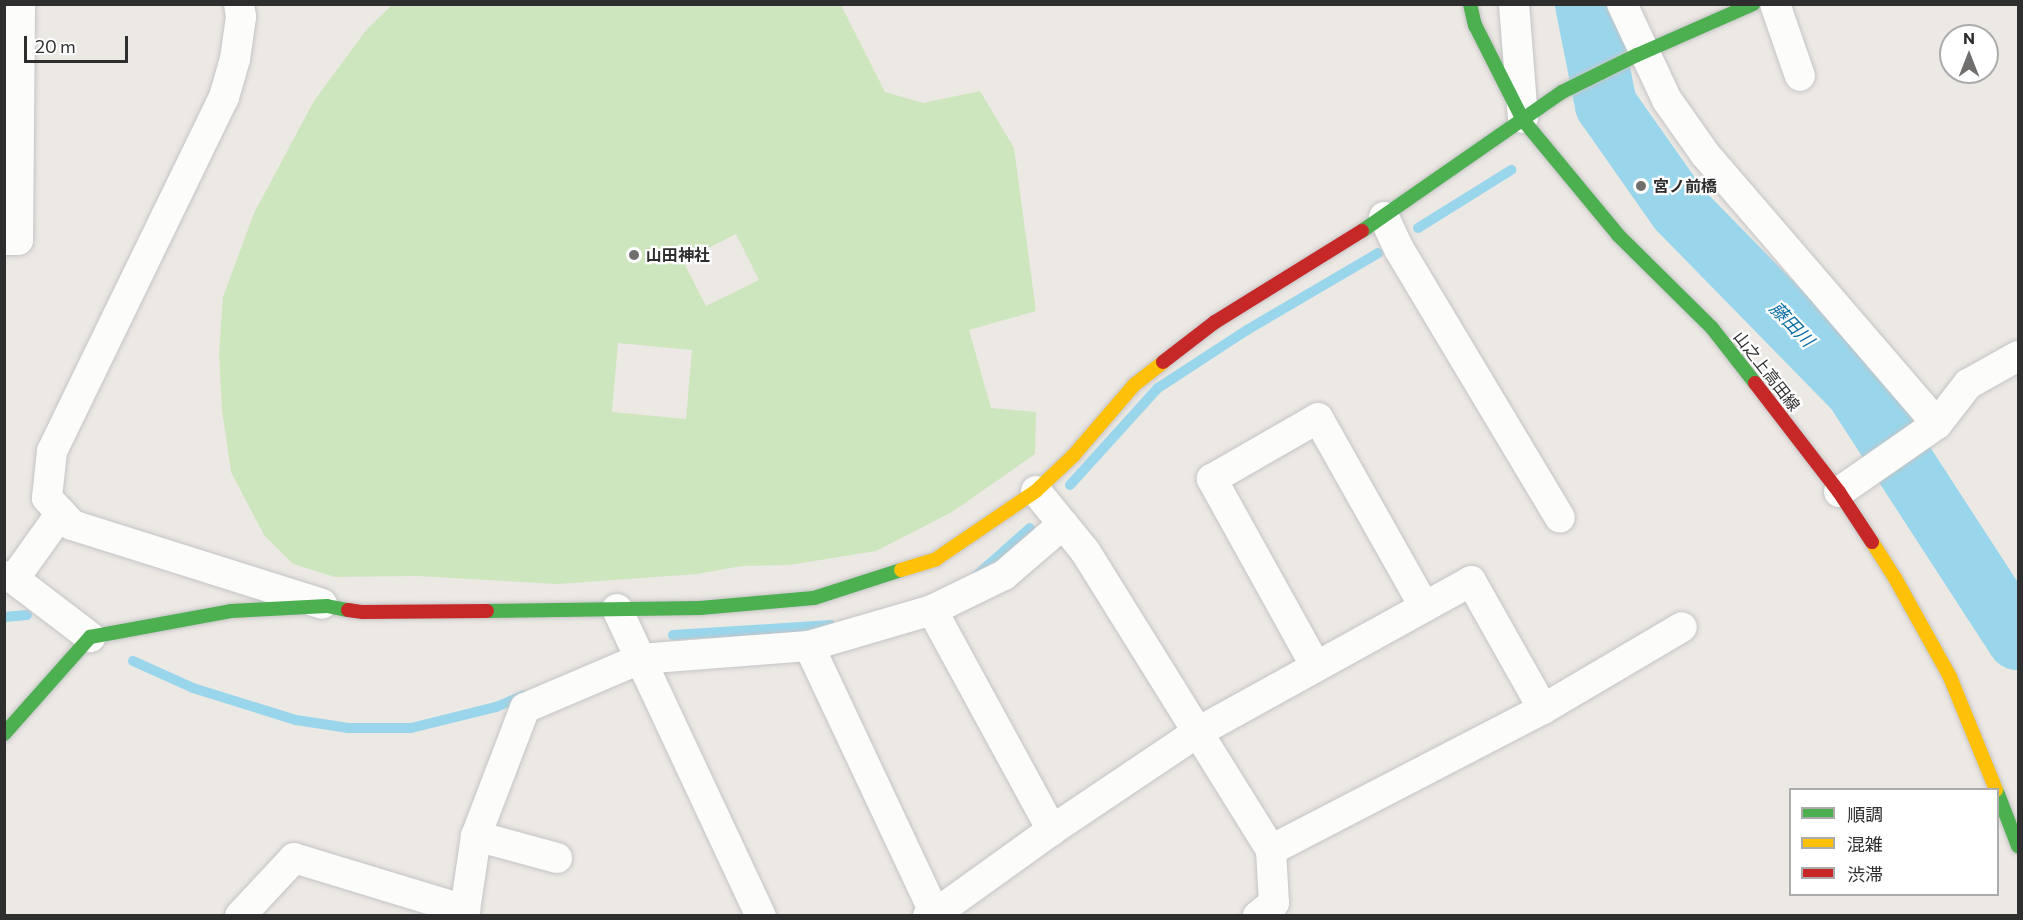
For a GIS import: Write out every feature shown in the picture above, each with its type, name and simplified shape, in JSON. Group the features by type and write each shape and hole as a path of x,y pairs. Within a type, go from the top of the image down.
{"street":[{"path":"4,240 18,240 20,4"},
{"path":"238,4 241,17 235,59 224,98 52,452 47,498 72,525 327,606 363,612 700,608 814,598 936,559 1036,491 1073,456 1143,378 1215,322 1384,217 1562,92 1641,53 1753,4"},
{"name":"山之上高田線","path":"1470,4 1475,25 1523,120 1618,235 1712,328 1839,492 1895,578 1950,677 1996,788"},
{"path":"1514,4 1523,120"},
{"path":"1622,4 1623,12 1641,53 1667,100 1705,154 1932,427"},
{"path":"1774,4 1800,76"},
{"path":"1384,217 1399,249 1560,518"},
{"path":"1839,492 1932,427 1968,384 2019,356"},
{"path":"1315,665 1212,479 1318,418 1424,606"},
{"path":"1036,491 1085,551 1271,850 1274,903 1258,915"},
{"path":"61,513 9,578 90,637"},
{"path":"240,915 294,858 466,913 476,836 525,708 640,659 809,646 932,610 1004,575 1063,524"},
{"path":"809,646 931,915 1198,732 1315,665 1471,581 1543,709"},
{"path":"4,734 90,637 231,611 327,606"},
{"path":"617,609 761,915"},
{"path":"932,610 1052,830"},
{"path":"1271,850 1543,709 1682,627"},
{"path":"1999,796 2019,846"},
{"path":"476,836 557,858"}],"green space":[{"name":"山田神社","path":"392,5 841,5 885,92 923,103 980,91 1014,148 1036,311 969,330 991,408 1036,412 1035,454 952,512 876,551 789,565 742,566 697,574 558,584 417,576 335,577 293,564 264,535 231,472 222,410 219,353 223,297 254,213 314,101 367,29","holes":["736,234 759,280 706,306 683,261","618,343 692,350 686,419 612,412"]}],"waterway":[{"name":"藤田川","path":"1586,4 1606,105 1679,209 1856,390 2018,639"},
{"path":"1418,228 1511,170"},
{"path":"1070,485 1158,388 1247,330 1378,253"},
{"path":"976,576 1030,528"},
{"path":"4,617 27,615"},
{"path":"673,635 831,625"},
{"path":"133,661 193,688 296,720 348,728 411,728 496,707 524,695"}],"traffic: fast":[{"path":"1470,4 1475,25 1523,120 1618,235 1712,328 1755,383"},
{"path":"1362,231 1562,92 1637,55 1753,4"},
{"path":"487,611 700,608 814,598 901,570"},
{"path":"4,734 90,637 231,611 327,606 348,610"},
{"path":"1999,797 2018,846"}],"traffic: slow":[{"path":"901,570 936,559 1036,491 1073,456 1134,385 1163,362"},
{"path":"1872,542 1895,578 1950,677 1995,788"}],"traffic: jam":[{"path":"1163,362 1215,322 1362,231"},
{"path":"1755,383 1839,492 1872,542"},
{"path":"348,610 363,612 487,611"}],"place":[{"name":"宮ノ前橋","path":"1641,186"},
{"name":"山田神社","path":"634,255"}]}
